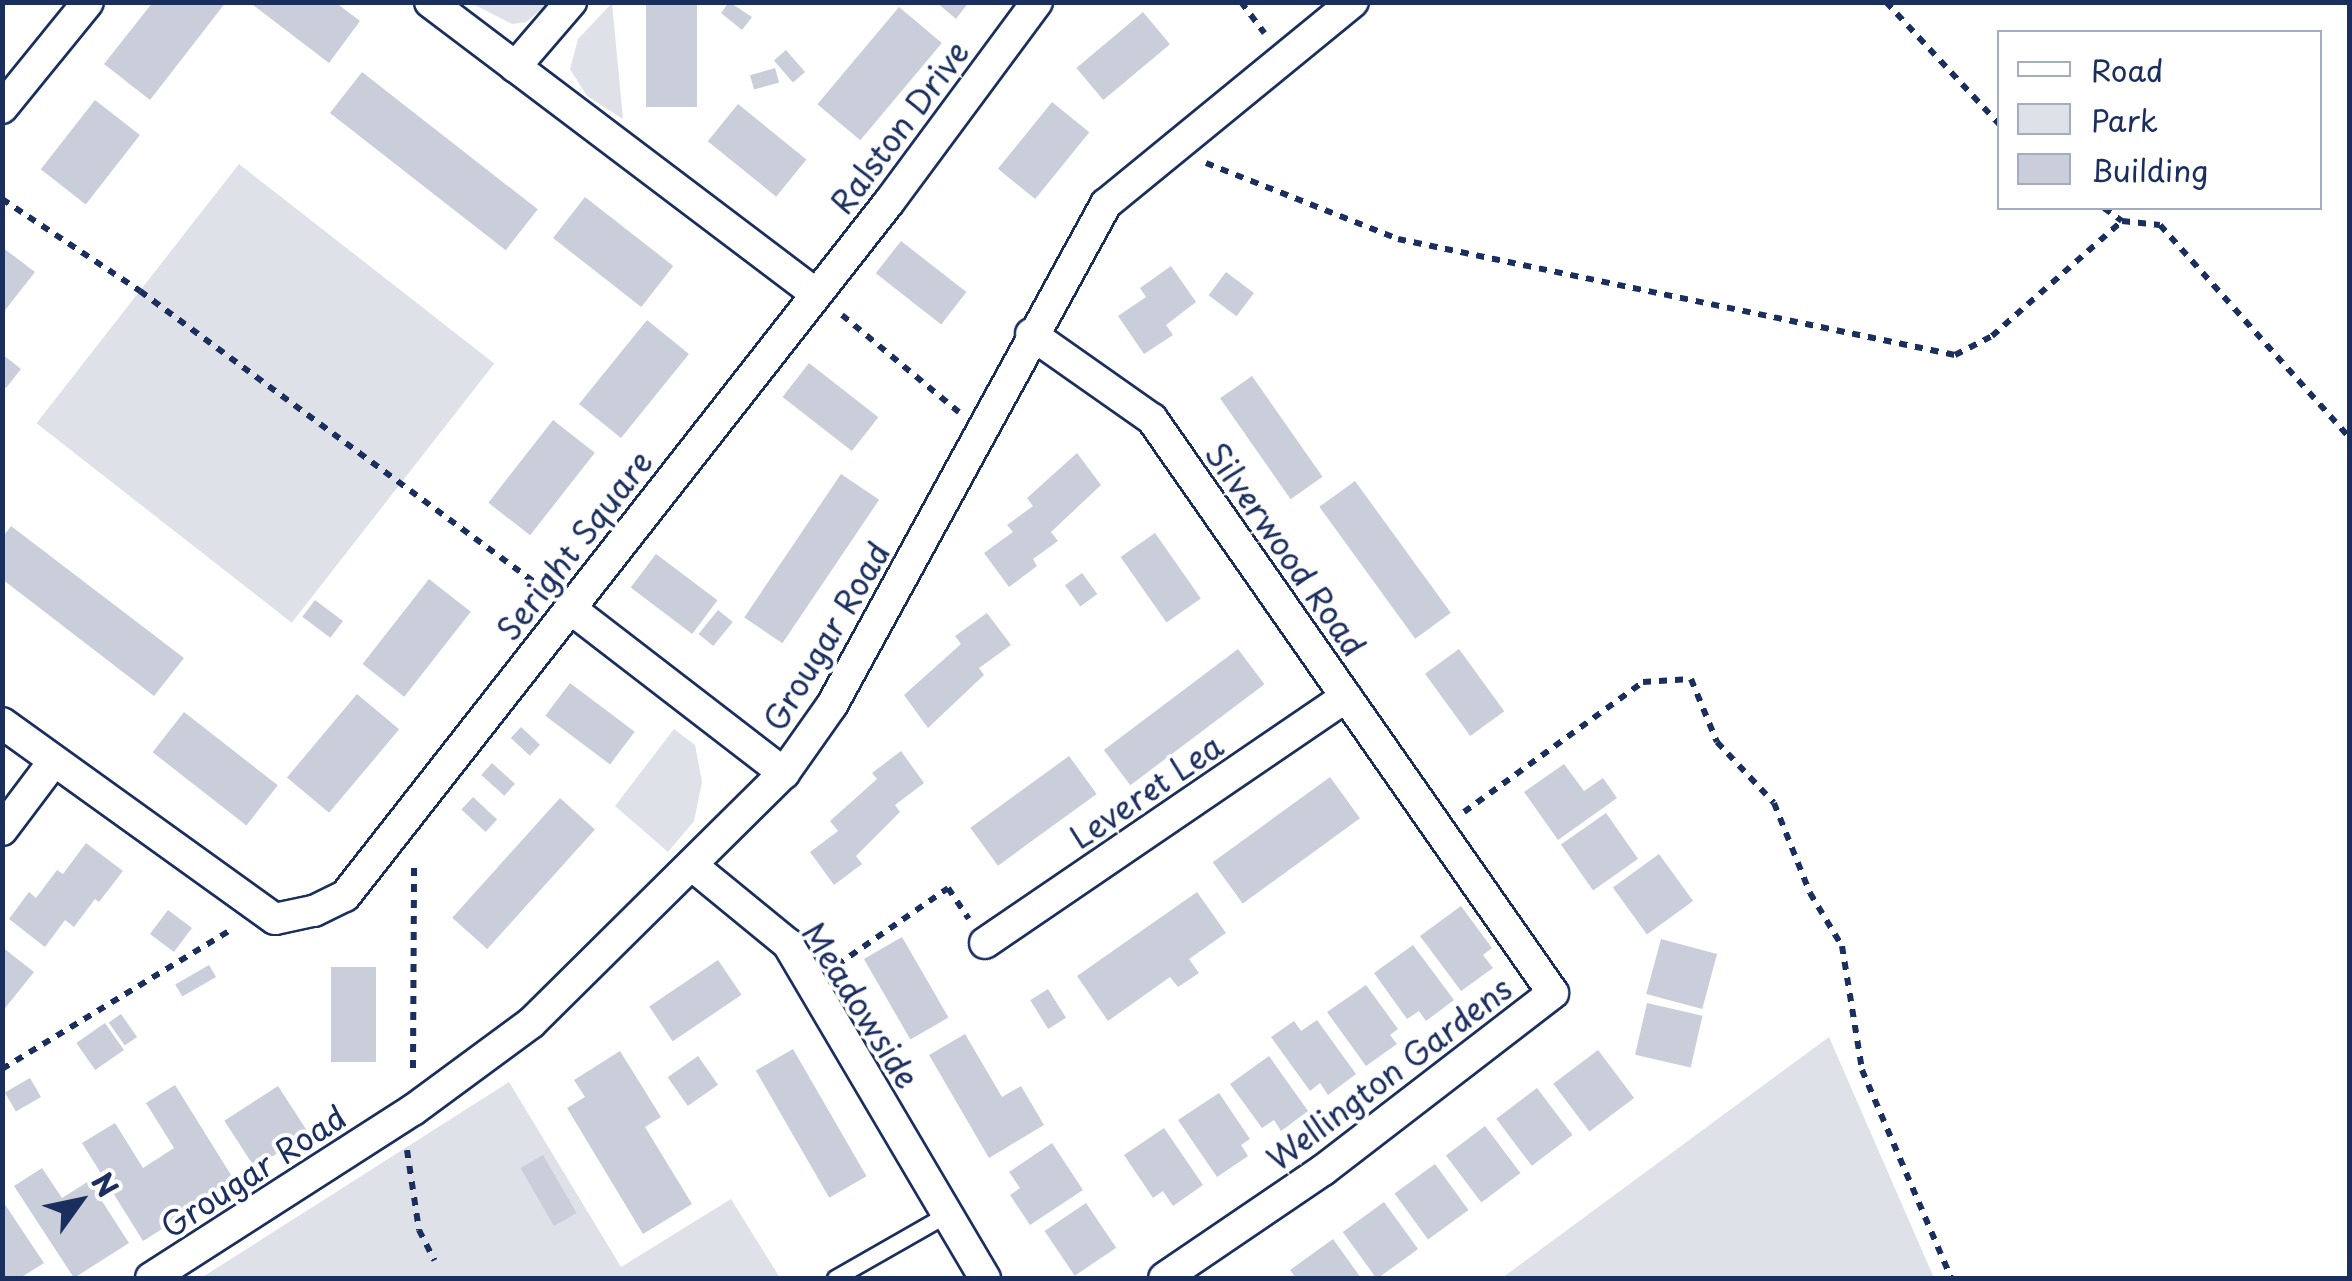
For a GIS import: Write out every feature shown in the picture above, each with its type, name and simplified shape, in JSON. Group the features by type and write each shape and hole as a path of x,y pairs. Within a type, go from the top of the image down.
{"street":[{"path":"430,2 814,292"},
{"path":"515,67 571,2"},
{"name":"Ralston Drive","path":"814,292 889,202 1037,2"},
{"name":"Grougar Road","path":"150,1278 413,1110 531,1023 694,867 784,772 832,705 983,431 1030,334 1106,204 1353,2"},
{"path":"2,108 79,5"},
{"name":"Seright Square","path":"264,910 275,918 314,911 346,896 814,292"},
{"name":"Silverwood Road","path":"1030,334 1152,420 1443,836"},
{"path":"571,609 784,772"},
{"name":"Leveret Lea","path":"984,943 1346,697"},
{"path":"2,723 264,910"},
{"path":"2,830 54,760"},
{"name":"Wellington Gardens","path":"1164,1278 1323,1170 1554,993 1443,836"},
{"name":"Meadowside","path":"694,867 788,944 944,1209"},
{"path":"944,1209 985,1278"}],"lane":[{"path":"835,1278 944,1209"}],"path":[{"path":"1886,2 1997,122"},
{"path":"1172,150 1398,239 1955,355 1992,336 2122,221"},
{"path":"2,199 140,291 571,609"},
{"path":"2107,210 2122,221 2160,225 2350,438"},
{"path":"814,292 983,431"},
{"path":"1443,836 1642,682 1691,679 1717,742 1774,803 1810,893 1842,946 1862,1070 1951,1278"},
{"path":"414,804 413,1110 407,1147 420,1230 434,1260"},
{"path":"811,982 948,888 984,943"},
{"path":"2,1070 264,910"}],"green space":[{"path":"471,3 549,3 526,22 512,24"},
{"path":"612,3 623,119 587,96 570,69 578,39"},
{"path":"239,164 494,363 292,623 36,423"},
{"path":"674,729 695,745 702,782 694,821 668,852 615,806"},
{"path":"1829,1037 1934,1278 1502,1278"},
{"path":"509,1082 621,1267 731,1199 780,1278 201,1278"}],"building":[{"path":"153,2 226,2 150,100 104,64"},
{"path":"249,2 335,2 360,21 329,63"},
{"path":"646,2 697,2 697,107 646,107"},
{"path":"729,2 752,17 742,30 721,13"},
{"path":"936,2 969,2 956,19"},
{"path":"899,7 942,43 860,140 817,104"},
{"path":"1143,12 1170,44 1103,100 1076,68"},
{"path":"786,50 805,72 793,82 774,60"},
{"path":"775,68 779,82 754,90 750,75"},
{"path":"362,72 538,209 506,250 330,113"},
{"path":"95,100 140,135 86,204 41,169"},
{"path":"1052,102 1089,132 1035,199 998,169"},
{"path":"738,104 806,159 776,197 708,141"},
{"path":"585,197 673,266 641,307 553,238"},
{"path":"901,241 966,292 941,324 876,273"},
{"path":"2,247 35,272 2,314"},
{"path":"1171,266 1196,302 1166,325 1173,335 1144,354 1118,316 1146,297 1140,288"},
{"path":"1226,272 1254,293 1236,316 1209,295"},
{"path":"647,320 689,354 621,438 579,404"},
{"path":"2,354 21,369 6,388 2,385"},
{"path":"809,363 878,417 852,451 783,397"},
{"path":"1252,376 1323,477 1291,499 1220,398"},
{"path":"553,420 595,453 530,535 488,503"},
{"path":"1077,453 1101,485 1051,532 1058,541 1033,559 1037,566 1009,587 984,553 1013,532 1007,525 1033,506 1027,498"},
{"path":"841,474 879,500 782,643 744,617"},
{"path":"1355,481 1451,613 1415,639 1319,507"},
{"path":"11,526 184,658 154,696 2,579 2,538"},
{"path":"1155,533 1201,599 1166,623 1121,557"},
{"path":"656,554 717,600 692,634 631,588"},
{"path":"1082,573 1097,594 1080,606 1065,585"},
{"path":"429,579 471,612 404,697 363,664"},
{"path":"315,600 343,621 330,638 302,617"},
{"path":"718,610 733,622 713,646 698,634"},
{"path":"987,613 1011,645 979,668 984,675 928,728 904,695 961,644 955,636"},
{"path":"1238,649 1264,684 1130,785 1104,750"},
{"path":"1459,649 1504,711 1470,736 1425,674"},
{"path":"570,683 635,732 610,764 545,716"},
{"path":"357,694 399,729 329,813 287,777"},
{"path":"184,712 278,785 246,825 153,752"},
{"path":"521,727 540,745 530,756 511,738"},
{"path":"901,751 924,783 895,805 900,812 856,856 862,864 834,885 810,852 838,831 830,821 877,779 872,773"},
{"path":"1069,756 1097,794 998,866 970,828"},
{"path":"492,763 515,784 504,796 481,775"},
{"path":"1564,764 1584,791 1603,778 1617,798 1558,840 1524,792"},
{"path":"1330,777 1360,818 1243,903 1213,862"},
{"path":"473,797 497,820 486,832 461,809"},
{"path":"560,798 595,829 487,949 452,918"},
{"path":"1606,813 1638,859 1593,890 1561,845"},
{"path":"86,843 123,871 74,927 65,920 45,947 9,919 29,892 36,898 57,870 63,874"},
{"path":"1659,854 1693,901 1647,934 1613,888"},
{"path":"1197,892 1226,933 1189,959 1199,973 1178,987 1170,977 1108,1021 1077,976"},
{"path":"1461,906 1492,948 1483,955 1493,968 1461,991 1420,936"},
{"path":"168,910 192,928 174,952 150,934"},
{"path":"902,937 948,1018 910,1040 864,959"},
{"path":"1661,939 1717,954 1702,1009 1646,994"},
{"path":"1413,945 1454,1000 1426,1021 1419,1011 1407,1019 1374,973"},
{"path":"2,947 34,972 2,1012"},
{"path":"718,960 741,995 673,1041 649,1006"},
{"path":"209,965 216,977 182,997 175,984"},
{"path":"331,967 376,967 376,1062 331,1062"},
{"path":"1366,985 1398,1029 1390,1035 1397,1044 1366,1066 1327,1012"},
{"path":"1048,989 1066,1018 1048,1029 1030,1000"},
{"path":"1647,1003 1703,1016 1691,1067 1635,1055"},
{"path":"121,1014 137,1037 125,1046 109,1023"},
{"path":"1317,1020 1356,1074 1328,1095 1320,1083 1310,1091 1271,1037 1294,1021 1301,1031"},
{"path":"105,1023 124,1050 95,1070 76,1043"},
{"path":"965,1034 1002,1097 1021,1086 1044,1125 989,1158 929,1055"},
{"path":"793,1049 866,1176 829,1198 756,1070"},
{"path":"1598,1050 1634,1098 1589,1132 1553,1084"},
{"path":"620,1051 661,1117 645,1127 692,1204 643,1234 567,1108 585,1097 574,1080"},
{"path":"698,1056 718,1085 688,1106 668,1077"},
{"path":"1269,1056 1308,1111 1281,1131 1274,1120 1262,1128 1230,1084"},
{"path":"30,1078 41,1097 16,1112 5,1092"},
{"path":"175,1085 236,1183 143,1241 82,1143 115,1123 143,1168 174,1148 146,1103"},
{"path":"278,1086 308,1133 255,1168 224,1121"},
{"path":"1537,1088 1573,1135 1532,1166 1496,1119"},
{"path":"1219,1093 1250,1139 1241,1145 1248,1156 1217,1177 1178,1120"},
{"path":"1485,1126 1521,1173 1481,1203 1446,1155"},
{"path":"1164,1128 1203,1185 1173,1206 1163,1191 1153,1198 1124,1155"},
{"path":"1052,1143 1083,1190 1030,1225 1010,1195 1020,1188 1009,1172"},
{"path":"543,1155 576,1213 554,1226 520,1168"},
{"path":"1435,1164 1469,1210 1428,1240 1395,1193"},
{"path":"42,1168 62,1198 89,1181 129,1243 74,1278 14,1186"},
{"path":"2,1200 44,1263 20,1278 2,1278"},
{"path":"1384,1202 1418,1249 1376,1278 1343,1232"},
{"path":"1086,1203 1116,1248 1075,1276 1045,1231"},
{"path":"1333,1239 1361,1278 1296,1278 1290,1270"}]}
